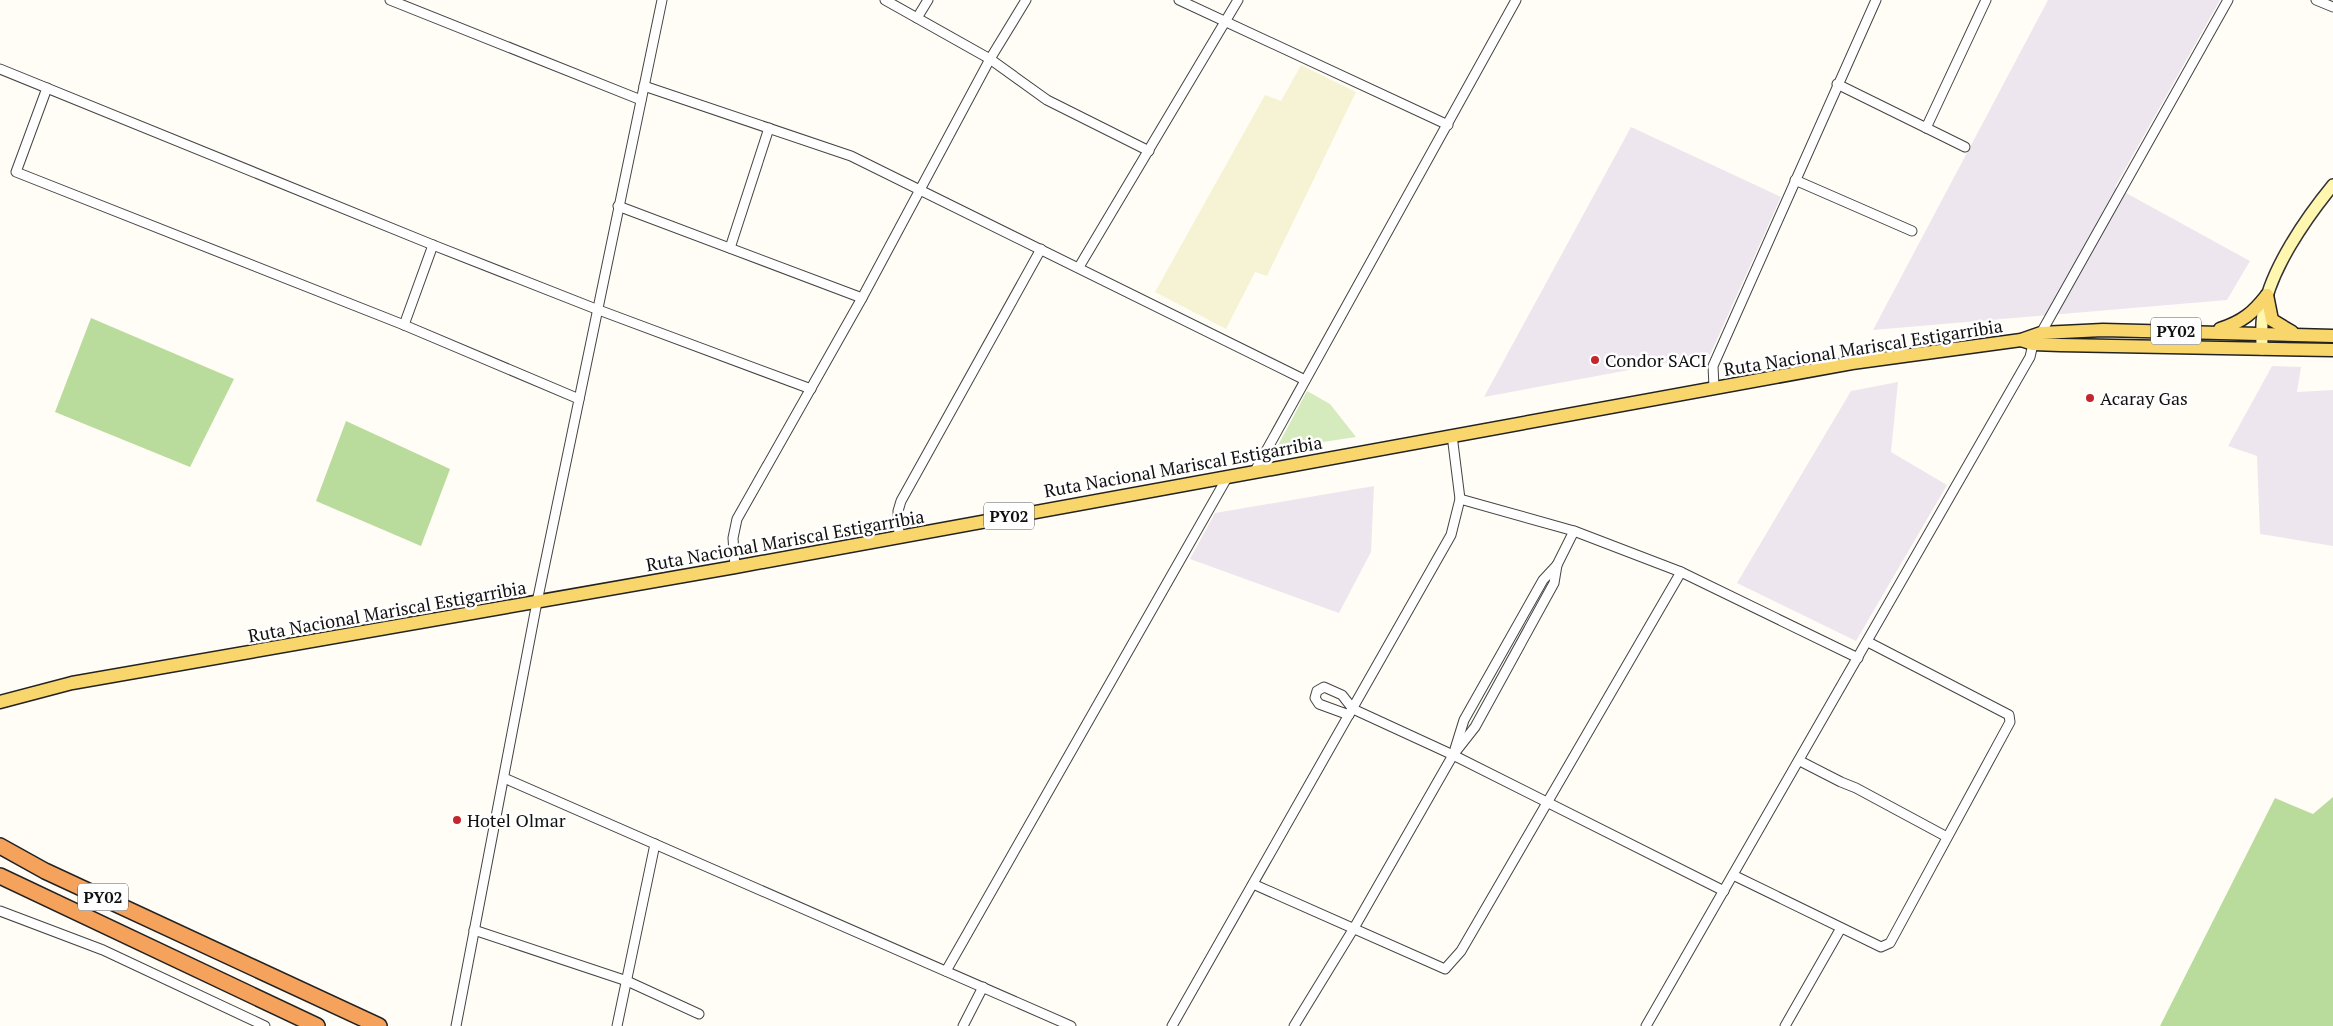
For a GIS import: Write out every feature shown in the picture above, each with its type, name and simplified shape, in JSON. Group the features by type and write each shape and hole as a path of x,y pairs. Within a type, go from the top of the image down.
{"highway":[{"name":"PY02","path":"0,846 45,871 379,1026"},
{"name":"PY02","path":"0,876 317,1026"}],"main road":[{"path":"2199,332 2215,331 2239,323 2252,314 2267,295 2302,226 2333,185"},
{"path":"2262,348 2262,314 2267,295"},
{"path":"2267,295 2272,320 2290,332 2304,335"},
{"name":"Ruta Nacional Mariscal Estigarribia","path":"4,701 72,683 735,567 1852,363 2103,330 2333,336"},
{"name":"Ruta Nacional Mariscal Estigarribia","path":"2032,339 2333,350"}],"street":[{"path":"390,0 641,100"},
{"path":"456,1026 537,602 596,309 662,0"},
{"path":"885,0 990,59 1047,100 1149,150"},
{"path":"917,18 928,0"},
{"path":"735,567 733,538 737,519 862,298 990,59 1026,0"},
{"path":"1179,0 1448,125"},
{"path":"1079,268 1238,0"},
{"path":"1255,471 1516,0"},
{"path":"1714,388 1713,366 1876,0"},
{"path":"1926,128 1986,0"},
{"path":"1646,1026 2030,357 2032,339 2228,0"},
{"path":"2316,0 2333,7"},
{"path":"0,69 596,309 811,388"},
{"path":"1837,84 1965,147"},
{"path":"644,86 851,156 1041,248 1305,380"},
{"path":"47,88 16,172 404,324 579,399"},
{"path":"730,248 769,128"},
{"path":"1795,180 1912,231"},
{"path":"618,206 862,298"},
{"path":"404,324 434,245"},
{"path":"899,537 898,511 901,501 1041,248"},
{"path":"1172,1026 1451,535 1460,499 1452,435"},
{"path":"946,971 1228,476"},
{"path":"1460,499 1574,530 1681,572 1858,658"},
{"path":"1294,1026 1354,928 1453,755 1475,727 1554,583 1557,565 1574,530"},
{"path":"1453,755 1464,720 1543,580 1557,565"},
{"path":"1253,884 1445,969 1461,952 1681,572"},
{"path":"1734,875 1881,947 1890,943 2010,722 2009,715 1868,642"},
{"path":"1351,712 1453,755 1724,891"},
{"path":"1800,760 1946,837"},
{"path":"504,778 1071,1026"},
{"path":"617,1026 655,844"},
{"path":"0,911 103,950 265,1026"},
{"path":"1785,1026 1841,928"},
{"path":"474,930 627,981 699,1014"},
{"path":"963,1026 983,987"}],"shaded area":[{"path":"2048,0 2220,0 2115,187 2250,261 2227,300 1873,330"},
{"path":"1301,65 1356,92 1267,276 1255,272 1226,329 1155,292 1265,95 1281,101"},
{"path":"1631,127 1781,197 1710,355 1484,397"},
{"path":"2272,366 2301,367 2297,392 2333,390 2333,546 2260,534 2257,456 2228,446"},
{"path":"1898,382 1891,452 1947,485 1856,641 1737,583 1851,391"},
{"path":"1374,486 1371,552 1339,613 1190,559 1215,513"}],"green space":[{"path":"91,318 234,379 190,467 55,412"},
{"path":"1307,391 1330,404 1356,437 1276,449"},
{"path":"346,421 450,469 421,546 316,501"},
{"path":"2333,797 2333,1026 2160,1026 2275,798 2313,814"}],"place":[{"name":"Condor SACI","path":"1595,360"},
{"name":"Acaray Gas","path":"2090,398"},
{"name":"Hotel Olmar","path":"457,820"}]}
